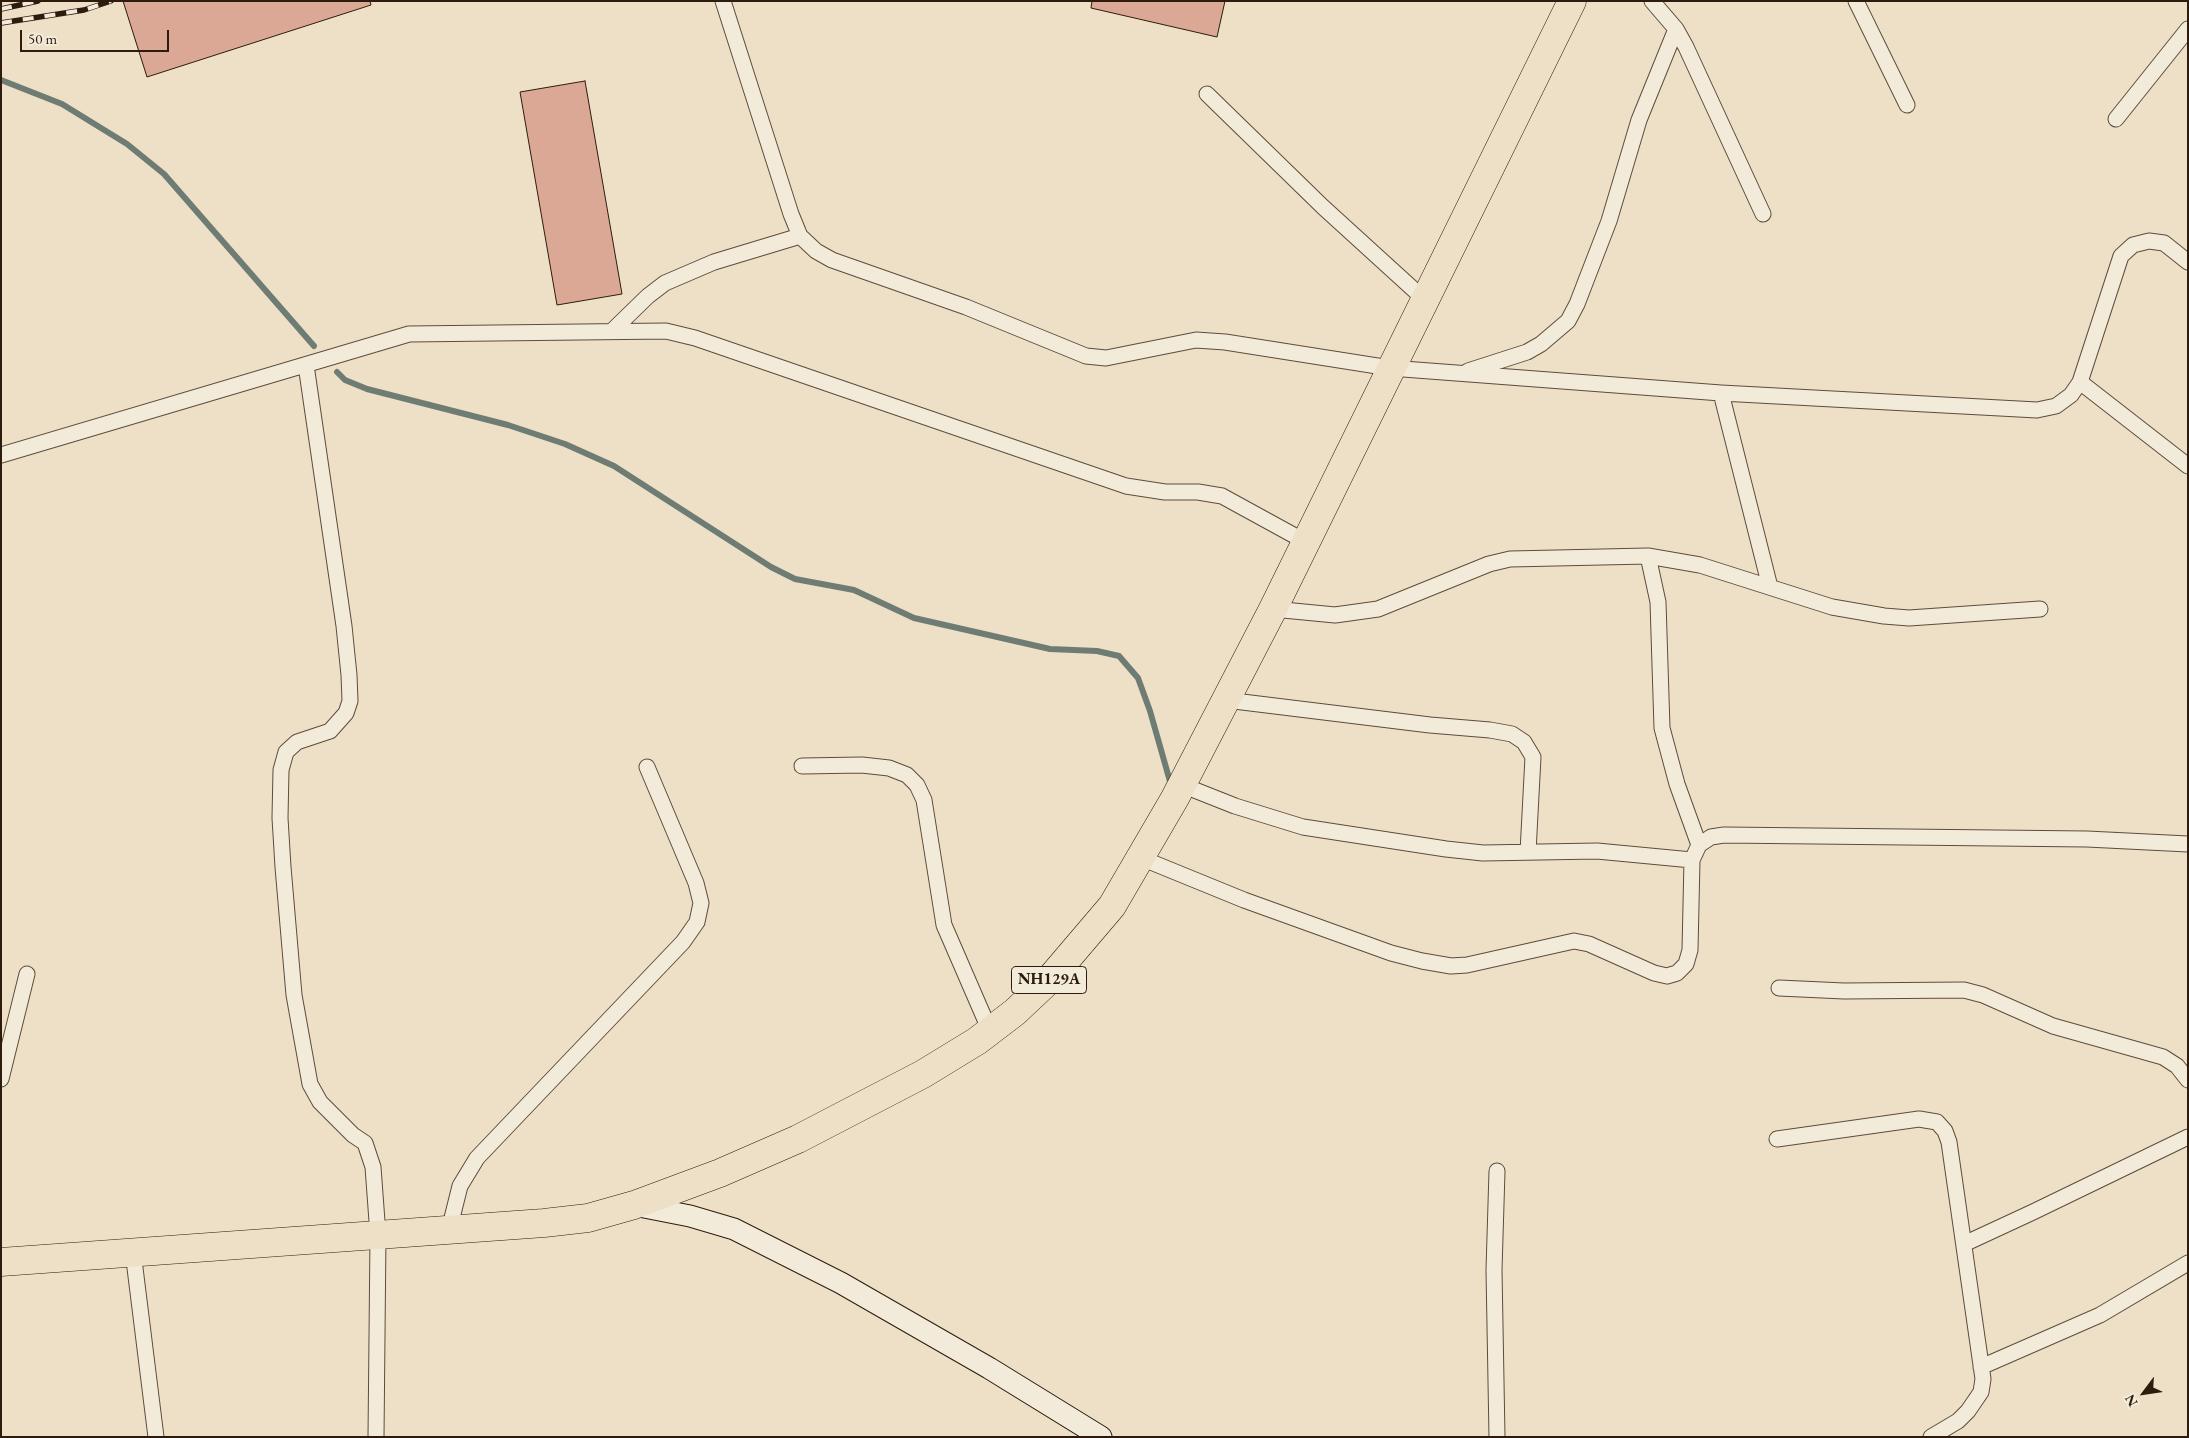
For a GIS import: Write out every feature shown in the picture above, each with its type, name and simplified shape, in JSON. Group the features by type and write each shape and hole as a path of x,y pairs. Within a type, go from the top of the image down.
{"highway":[{"name":"NH129A","path":"1,1262 449,1230 588,1218 634,1205 720,1173 798,1139 923,1074 977,1041 1014,1012 1049,980 1112,906 1182,785 1273,609 1572,1"}],"street":[{"path":"724,1 790,214 800,236 816,251 832,260 966,307 1086,356 1106,358 1196,340 1225,342 1390,368 1721,393 2036,410 2056,406 2071,395 2080,382 2121,256 2133,245 2164,242 2188,262"},
{"path":"1652,1 1676,29 1763,214"},
{"path":"1856,1 1907,105"},
{"path":"1462,373 1527,352 1541,344 1568,321 1577,304 1608,221 1640,120 1676,29"},
{"path":"2116,119 2188,29"},
{"path":"1207,94 1323,207 1424,299"},
{"path":"612,331 648,296 665,283 714,262 800,236"},
{"path":"1,455 409,334 666,331 695,338 1126,486 1166,492 1198,492 1222,496 1306,542"},
{"path":"306,365 344,626 350,675 350,701 346,713 330,731 297,742 286,752 281,770 280,818 294,995 310,1084 320,1102 353,1135 365,1143 373,1167 378,1235 376,1437"},
{"path":"2080,382 2188,466"},
{"path":"1721,393 1770,587"},
{"path":"1648,556 1658,602 1662,728 1677,784 1699,845"},
{"path":"1273,609 1335,615 1370,610 1405,599 1489,564 1510,559 1648,556 1700,565 1832,607 1884,616 1909,618 2040,609"},
{"path":"1226,700 1512,734 1524,742 1533,757 1528,852"},
{"path":"802,766 862,765 889,768 907,775 917,785 924,800 944,925 990,1031"},
{"path":"449,1230 460,1186 476,1158 683,942 697,922 702,903 696,883 647,766"},
{"path":"1182,785 1235,806 1303,827 1446,849 1483,853 1597,852 1692,860"},
{"path":"1141,858 1244,900 1390,953 1422,961 1451,966 1467,965 1574,941 1589,944 1654,973 1667,976 1677,973 1686,964 1690,950 1692,860 1699,845 1711,837 1724,835 2087,839 2188,844"},
{"path":"1,1079 27,974"},
{"path":"1779,988 1844,991 1964,990 1983,995 2053,1026 2163,1057 2177,1066 2188,1080"},
{"path":"1777,1139 1920,1119 1937,1122 1946,1132 1983,1379 1981,1392 1977,1400 1958,1421 1931,1437"},
{"path":"1964,1244 2188,1137"},
{"path":"1496,1171 1494,1270 1497,1437"},
{"path":"634,1205 690,1216 734,1230 841,1283 989,1368 1101,1437"},
{"path":"133,1252 156,1437"},
{"path":"1981,1367 2100,1315 2188,1263"}],"building":[{"path":"123,1 370,1 371,5 147,77"},
{"path":"1092,1 1225,1 1217,37 1091,8"},
{"path":"585,81 622,294 557,305 520,92"}],"waterway":[{"path":"1,80 62,104 127,144 164,174 314,346"},
{"path":"337,372 345,380 367,389 508,425 565,444 614,466 771,567 795,579 854,590 914,618 1050,649 1097,651 1119,656 1138,678 1150,711 1171,785"}],"railway":[{"path":"1,9 38,1"},
{"path":"1,23 84,10 111,1"}]}
